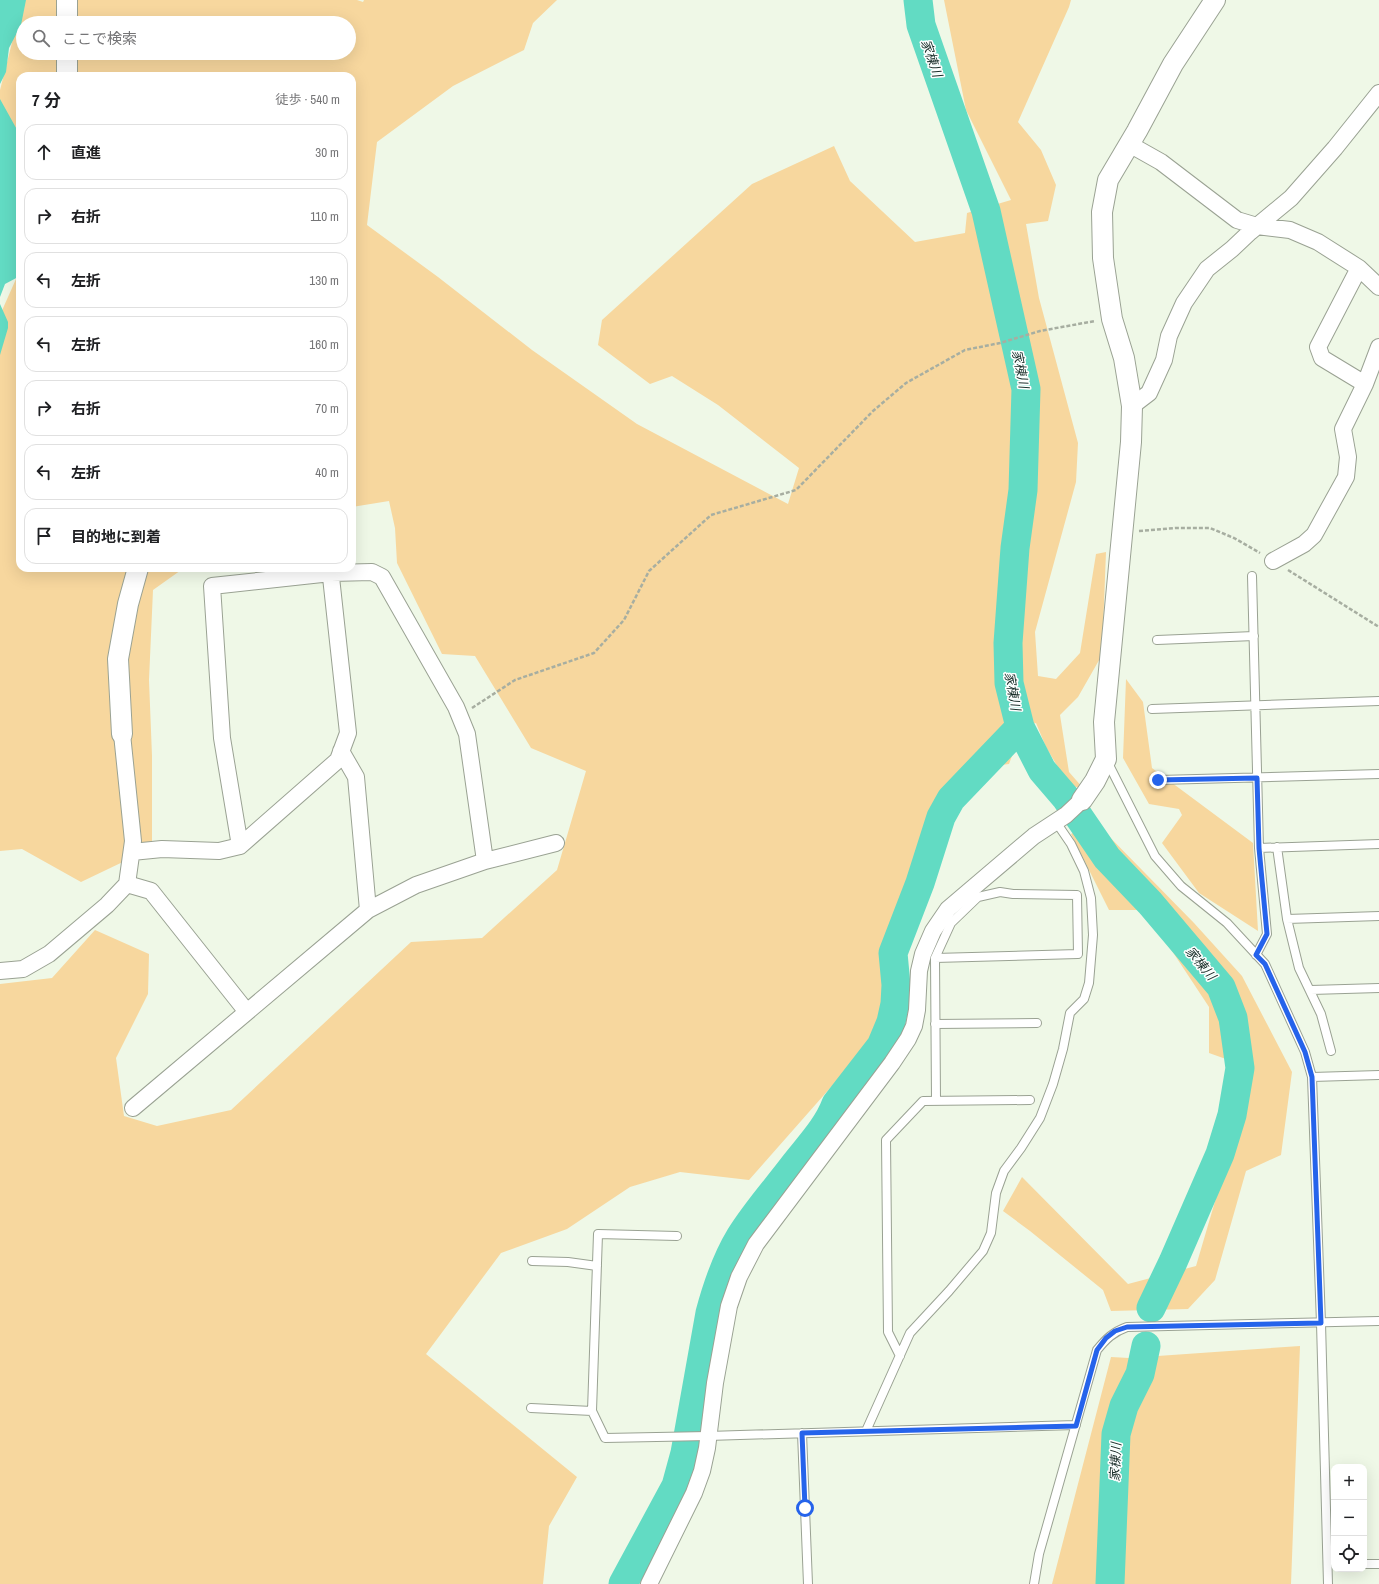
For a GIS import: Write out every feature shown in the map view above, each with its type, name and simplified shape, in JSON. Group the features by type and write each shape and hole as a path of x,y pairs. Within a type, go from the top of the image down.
{"street":[{"path":"67,0 67,16"},
{"path":"649,1584 694,1493 702,1471 724,1328 729,1306 739,1276 756,1244 892,1064 908,1039 914,1026 917,1010 919,971 924,954 933,931 948,909 1034,836 1061,819 1082,800 1096,781 1106,759 1104,722 1121,533 1131,442 1132,406 1124,358 1112,319 1103,258 1102,212 1108,180 1130,144 1173,64 1215,0"},
{"path":"66,72 67,60"},
{"path":"1132,406 1149,393 1164,360 1169,336 1184,304 1207,269 1291,198 1335,148 1379,93"},
{"path":"1130,144 1161,162 1237,220 1257,226 1290,230 1318,242 1358,268 1379,287"},
{"path":"1358,268 1318,347 1322,358 1365,384"},
{"path":"1273,561 1304,544 1314,534 1346,477 1348,456 1343,428 1365,384 1379,347"},
{"path":"356,571 372,572 382,577 456,707 467,734 485,861"},
{"path":"0,971 23,969 49,954 107,905 127,884 133,841 122,734 118,659 128,604 137,572"},
{"path":"240,846 222,738 212,586 316,572"},
{"path":"132,852 162,849 219,851 240,846 338,760 348,733 331,572"},
{"path":"342,751 356,777 368,910"},
{"path":"133,1108 368,910 416,885 485,861 556,843"},
{"path":"127,884 151,891 247,1012"}],"lane":[{"path":"1252,576 1259,848 1267,934 1256,955"},
{"path":"1157,640 1254,636"},
{"path":"1152,709 1379,701"},
{"path":"1106,759 1155,856 1181,886 1227,923 1265,964 1305,1052 1312,1077 1331,1565 1328,1584"},
{"path":"1158,780 1379,774"},
{"path":"866,1431 910,1332 949,1292 983,1251 991,1232 996,1193 1004,1170 1021,1148 1040,1118 1063,1049 1070,1013 1084,999 1088,983 1094,935 1091,898 1084,871 1061,819"},
{"path":"1259,848 1379,844"},
{"path":"1277,847 1287,919 1299,968 1311,990 1321,1014 1330,1051"},
{"path":"935,958 1078,954 1077,896 1013,894 1000,892 978,897 951,924 935,958 936,1100"},
{"path":"1287,919 1379,916"},
{"path":"1311,990 1379,988"},
{"path":"935,1024 1037,1023"},
{"path":"1312,1077 1379,1075"},
{"path":"900,1356 888,1332 886,1140 923,1101 1030,1100"},
{"path":"677,1236 598,1234 592,1410 605,1438 1076,1426"},
{"path":"532,1261 568,1262 597,1266"},
{"path":"1034,1584 1039,1554 1097,1350 1106,1338 1115,1331 1127,1327 1379,1321"},
{"path":"531,1408 592,1410"},
{"path":"802,1433 808,1584"},
{"path":"1367,1564 1379,1564"}],"path":[{"path":"468,710 515,680 594,653 624,620 650,571 711,515 796,490 873,411 906,383 965,350 1000,343 1040,331 1112,319"},
{"path":"1121,533 1176,528 1210,528 1234,538 1379,627"}],"shaded area":[{"path":"21,0 357,0 363,2 364,0 557,0 533,23 524,50 453,86 377,142 367,225 438,277 532,350 637,424 788,504 799,468 718,405 672,376 650,384 598,345 602,320 752,184 834,146 850,181 915,242 965,233 967,213 1011,200 966,110 944,0 1071,0 1018,122 1041,150 1056,185 1048,221 1026,224 1039,298 1078,443 1076,482 1035,632 1038,676 1056,679 1080,653 1096,554 1106,552 1102,655 1078,697 1060,715 1069,772 1083,788 1069,786 1046,747 1036,723 1023,726 1009,764 963,770 948,794 938,816 913,903 883,1028 749,1180 680,1172 630,1187 567,1229 501,1253 426,1354 577,1477 549,1526 543,1584 0,1584 0,984 52,978 95,930 149,954 148,994 116,1058 124,1116 157,1126 231,1110 411,942 482,938 557,870 586,771 531,748 475,656 442,654 397,563 395,528 389,501 356,506 356,72 16,72 16,161 0,108 0,90 16,27 16,60 356,60 356,16 19,16 22,3"},
{"path":"16,279 16,572 178,572 153,590 149,680 152,756 152,848 81,882 22,849 0,851 0,315"},
{"path":"1126,679 1143,702 1152,768 1253,843 1258,931 1199,893 1162,843 1182,815 1179,809 1149,804 1123,758"},
{"path":"1093,820 1194,923 1242,976 1292,1072 1281,1155 1246,1171 1215,1280 1188,1309 1111,1311 1103,1290 1003,1211 1022,1177 1128,1284 1196,1266 1254,1069 1209,1053 1209,1007 1145,910 1109,910 1071,834"},
{"path":"1300,1346 1291,1584 1052,1584 1111,1357 1129,1358"}],"water":[{"path":"0,0 26,0 23,16 16,16 16,35 9,48 6,72 0,84"},
{"path":"0,99 16,128 16,278 5,284 0,297"},
{"path":"0,304 8,322 8,328 0,355"}],"waterway":[{"name":"家棟川","path":"918,0 921,25 986,211 1026,389 1023,490 1015,548 1008,643 1009,683 1020,727 1042,770 1066,798 1107,858 1150,903 1221,987 1233,1018 1240,1068 1232,1115 1220,1154 1173,1262 1151,1308"},
{"path":"623,1584 676,1486 685,1453 710,1313 730,1255 753,1218 818,1135 833,1112 836,1104 881,1046 891,1022 895,1004 896,985 893,953 920,883 941,817 951,799 1020,727"},
{"name":"家棟川","path":"1110,1584 1116,1434 1124,1406 1140,1374 1146,1346"}],"route":[{"path":"805,1508 802,1433 1076,1426 1097,1350 1106,1338 1115,1331 1127,1327 1321,1323 1312,1077 1305,1052 1265,964 1256,955 1267,934 1259,848 1257,778 1158,780"}]}
